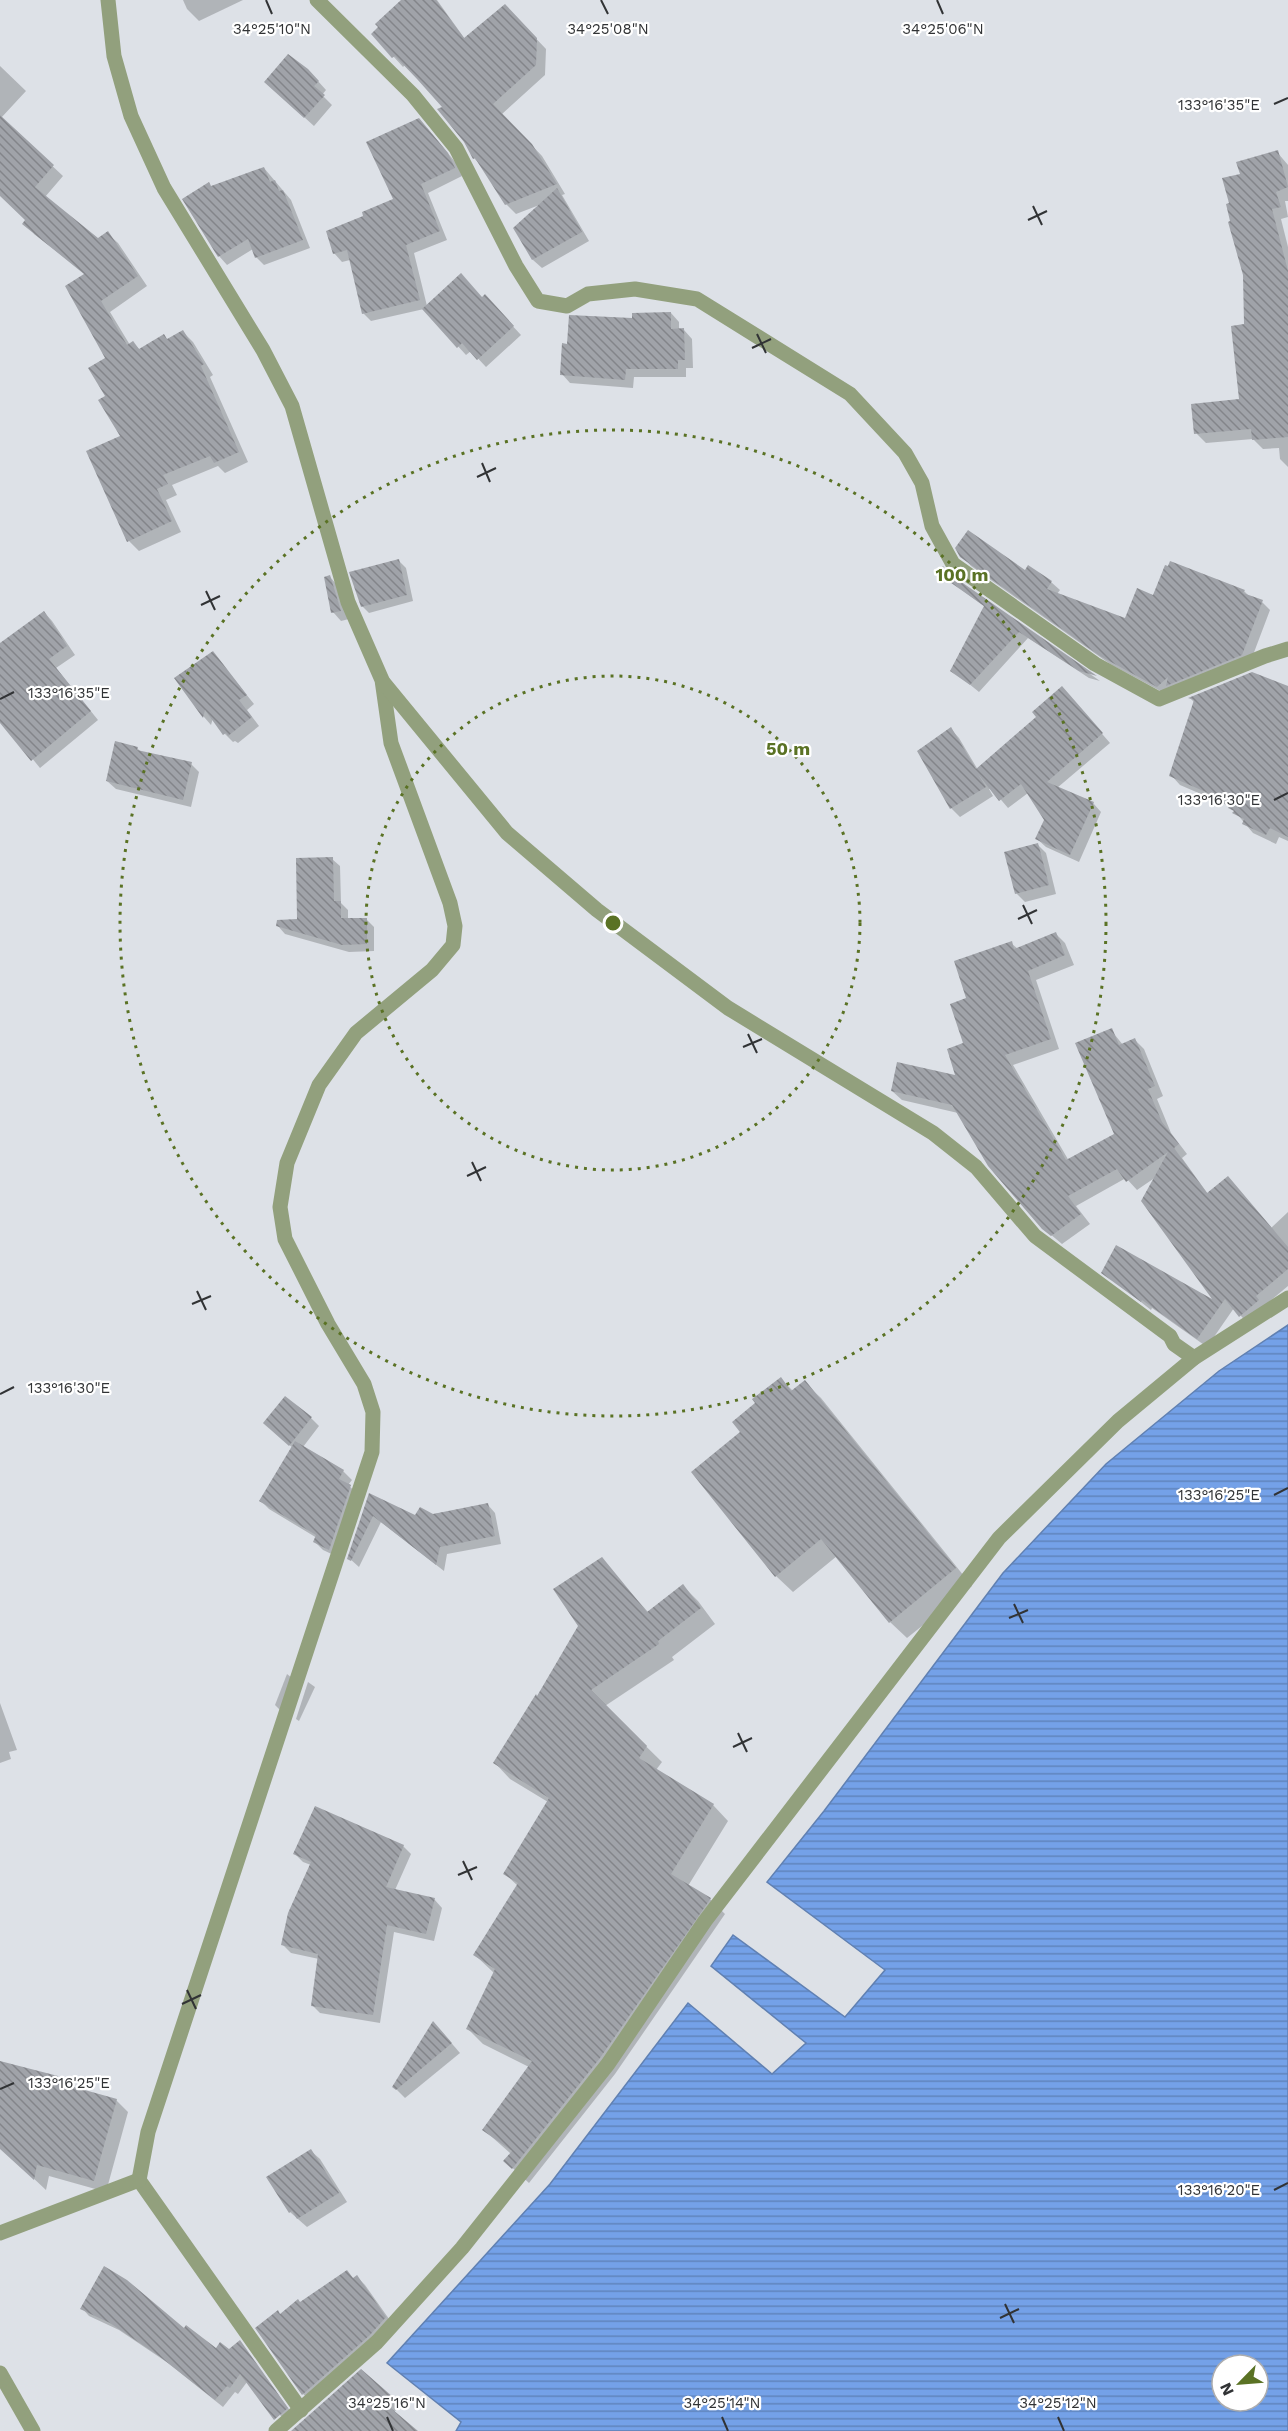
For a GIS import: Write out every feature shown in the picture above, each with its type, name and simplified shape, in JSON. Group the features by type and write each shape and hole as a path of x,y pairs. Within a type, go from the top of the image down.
{"street":[{"path":"108,0 114,56 131,116 164,188 263,350 292,406 348,602 382,680 507,833 597,910 728,1008 933,1133 976,1167 1035,1236 1170,1336 1174,1344 1194,1358"},
{"path":"317,0 413,95 456,148 516,266 538,301 567,306 588,294 635,289 697,299 850,394 905,453 922,483 932,526 953,564 1095,664 1159,699 1288,649"},
{"path":"301,2410 139,2180 148,2132 372,1452 373,1412 364,1384 328,1324 285,1239 280,1207 286,1163 319,1085 356,1033 432,970 453,945 455,926 450,903 390,743 382,680"},
{"path":"276,2431 377,2342 477,2229 608,2064 705,1921 999,1538 1118,1421 1194,1358 1288,1298"},
{"path":"0,2233 139,2180"},
{"path":"0,2373 33,2431"}],"water":[{"path":"1288,1325 1288,2431 456,2431 461,2422 387,2363 550,2184 688,2003 772,2074 806,2043 711,1966 733,1935 845,2017 885,1970 767,1882 824,1811 1003,1573 1106,1464 1219,1371"}],"building":[{"path":"401,0 436,0 464,38 505,4 537,38 536,65 493,104 532,144 557,184 505,205 464,142 437,109 442,107 395,56 392,58 371,34 378,27 375,24"},
{"path":"288,54 308,69 319,81 314,86 325,95 304,118 264,82"},
{"path":"0,115 54,165 35,187 98,238 108,231 138,276 101,301 127,345 133,341 139,349 164,334 167,339 183,330 204,364 201,366 239,452 214,463 210,456 163,475 168,484 157,489 172,521 127,542 86,451 120,436 98,400 105,396 88,368 105,358 65,286 84,274 22,224 25,220 0,196"},
{"path":"419,118 448,153 455,168 421,184 440,231 406,245 420,300 362,314 347,250 333,254 326,231 363,216 362,212 393,199 366,142"},
{"path":"1278,150 1288,187 1276,192 1281,207 1272,209 1288,271 1288,437 1252,440 1251,429 1194,434 1191,404 1239,399 1231,326 1244,324 1243,275 1228,222 1230,221 1226,204 1229,203 1222,178 1240,174 1236,162"},
{"path":"264,167 270,182 275,180 279,191 283,190 303,240 255,258 248,239 218,257 182,199 209,182 211,186"},
{"path":"557,188 582,232 532,260 513,228"},
{"path":"461,273 482,297 485,294 514,326 477,360 462,343 457,348 422,309"},
{"path":"671,312 671,329 684,328 685,360 678,360 678,369 626,369 625,380 560,375 562,343 567,344 569,315 632,318 632,313"},
{"path":"968,530 1025,570 1028,565 1052,581 1047,589 1125,618 1137,588 1153,595 1165,565 1168,566 1170,561 1245,590 1243,593 1263,600 1242,655 1166,686 1168,677 1157,687 1100,656 960,557 955,548"},
{"path":"399,559 407,595 361,607 349,572"},
{"path":"943,566 947,572 1097,676 1079,671 1019,632 970,685 950,671 984,606 937,573"},
{"path":"330,575 341,611 331,613 324,577"},
{"path":"44,611 67,646 49,659 91,711 31,761 0,723 0,643"},
{"path":"213,651 247,695 239,700 252,717 228,736 226,733 223,735 205,710 203,718 174,678"},
{"path":"1252,672 1288,686 1288,837 1270,828 1266,835 1242,824 1244,819 1232,813 1234,811 1228,808 1231,803 1169,776 1194,700 1188,698"},
{"path":"1062,686 1103,733 1047,782 1094,802 1070,855 1035,839 1044,820 1021,784 999,801 978,774 986,787 950,809 917,751 951,727 976,769 1036,717 1032,712"},
{"path":"115,741 138,747 137,750 192,762 183,800 106,781"},
{"path":"1038,843 1049,885 1015,894 1004,852"},
{"path":"333,857 334,901 341,901 341,918 367,918 367,944 342,945 276,926 277,920 297,919 296,858"},
{"path":"1056,932 1065,955 1028,971 1051,1039 1005,1055 1066,1160 1114,1134 1075,1043 1112,1028 1119,1045 1135,1038 1155,1086 1148,1089 1162,1122 1179,1144 1174,1148 1207,1193 1228,1176 1288,1247 1288,1269 1256,1296 1259,1300 1239,1317 1225,1299 1197,1339 1101,1273 1116,1245 1212,1299 1141,1201 1168,1152 1126,1182 1117,1169 1068,1196 1081,1214 1051,1236 1042,1229 988,1166 952,1105 891,1091 897,1062 955,1075 947,1049 963,1043 950,1004 966,998 954,961 1012,941 1014,949"},
{"path":"781,1377 791,1391 805,1380 956,1568 889,1623 821,1539 775,1577 691,1472 740,1432 732,1422 755,1403 752,1399"},
{"path":"285,1396 312,1417 289,1446 263,1423"},
{"path":"295,1441 344,1470 339,1479 351,1485 329,1550 313,1542 316,1535 259,1501"},
{"path":"369,1493 415,1515 420,1507 433,1514 488,1503 495,1536 440,1547 436,1565 373,1516 351,1561 347,1559"},
{"path":"602,1557 647,1612 683,1584 701,1608 658,1641 659,1644 591,1690 647,1746 639,1758 714,1804 671,1874 711,1898 600,2058 512,2169 503,2161 512,2151 482,2130 532,2061 466,2029 495,1969 473,1955 518,1883 503,1874 549,1798 493,1763 536,1694 537,1696 578,1626 553,1589"},
{"path":"315,1806 404,1845 386,1887 435,1898 426,1934 387,1925 373,2015 311,2006 318,1954 281,1945 288,1913 311,1862 293,1854"},
{"path":"433,2021 452,2043 396,2090 392,2087"},
{"path":"0,2061 58,2076 56,2082 117,2099 94,2181 37,2165 34,2180 0,2149"},
{"path":"311,2149 339,2193 297,2219 292,2211 289,2213 266,2177"},
{"path":"104,2266 127,2280 184,2328 186,2325 216,2348 220,2342 229,2349 240,2340 288,2408 274,2420 240,2374 230,2388 227,2386 215,2400 159,2356 110,2323 80,2309"},
{"path":"347,2270 353,2278 357,2275 386,2317 370,2335 302,2395 255,2328 278,2310 280,2314 298,2299 300,2302"},
{"path":"361,2369 393,2397 386,2404 418,2431 291,2431"}]}
